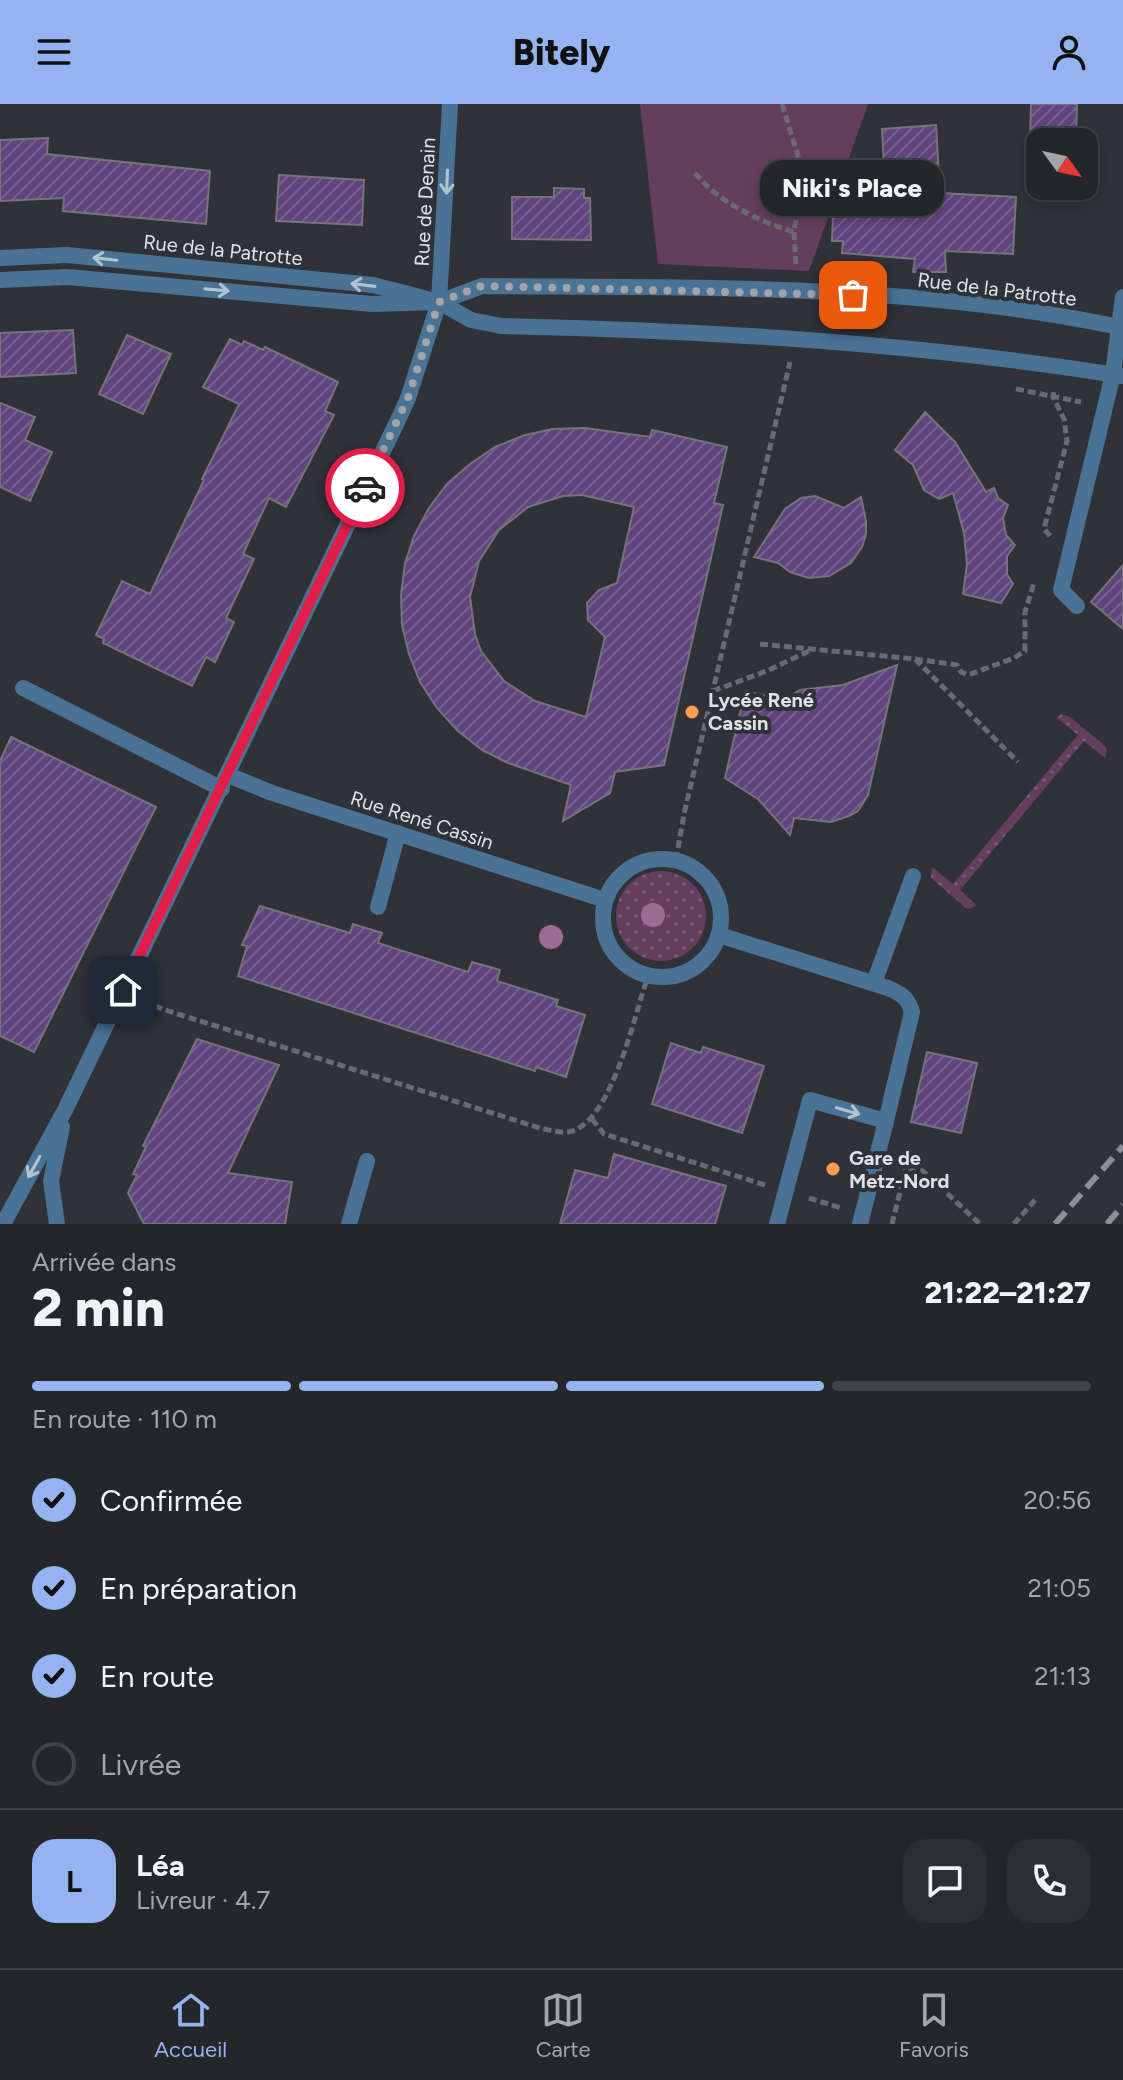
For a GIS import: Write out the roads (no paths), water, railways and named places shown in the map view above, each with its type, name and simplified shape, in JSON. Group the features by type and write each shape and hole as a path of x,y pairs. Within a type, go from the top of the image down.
{"street":[{"name":"Rue de Denain","path":"439,302 446,220 450,104"},
{"name":"Rue de la Patrotte","path":"0,258 83,256 373,285 439,302 471,320 501,326 793,337 1057,365 1118,375"},
{"name":"Rue de la Patrotte","path":"0,280 67,277 372,304 439,302 482,286 798,292 1042,312 1121,327"},
{"path":"1077,606 1061,590 1118,375 1123,297"},
{"path":"3,1224 65,1110 408,398 439,302"},
{"name":"Rue René Cassin","path":"23,688 225,782 272,793 605,900"},
{"path":"378,907 398,833"},
{"path":"652,859 676,860 697,869 713,886 721,908 719,935 710,953 695,968 671,977 648,976 627,966 612,950 604,932 605,900 613,883 631,867 652,859"},
{"path":"874,983 913,876"},
{"path":"719,935 874,983 901,993 909,1001 912,1012 862,1219"},
{"path":"777,1224 810,1100 886,1121"},
{"path":"57,1224 51,1181 65,1110"},
{"path":"349,1224 367,1161"}],"railway":[{"path":"1055,1224 1123,1146"},
{"path":"1107,1224 1123,1205"}],"place":[{"name":"Niki's Place","path":"853,295"},
{"name":"Lycée René Cassin","path":"692,712"},
{"name":"Gare de Metz-Nord","path":"833,1169"}]}
